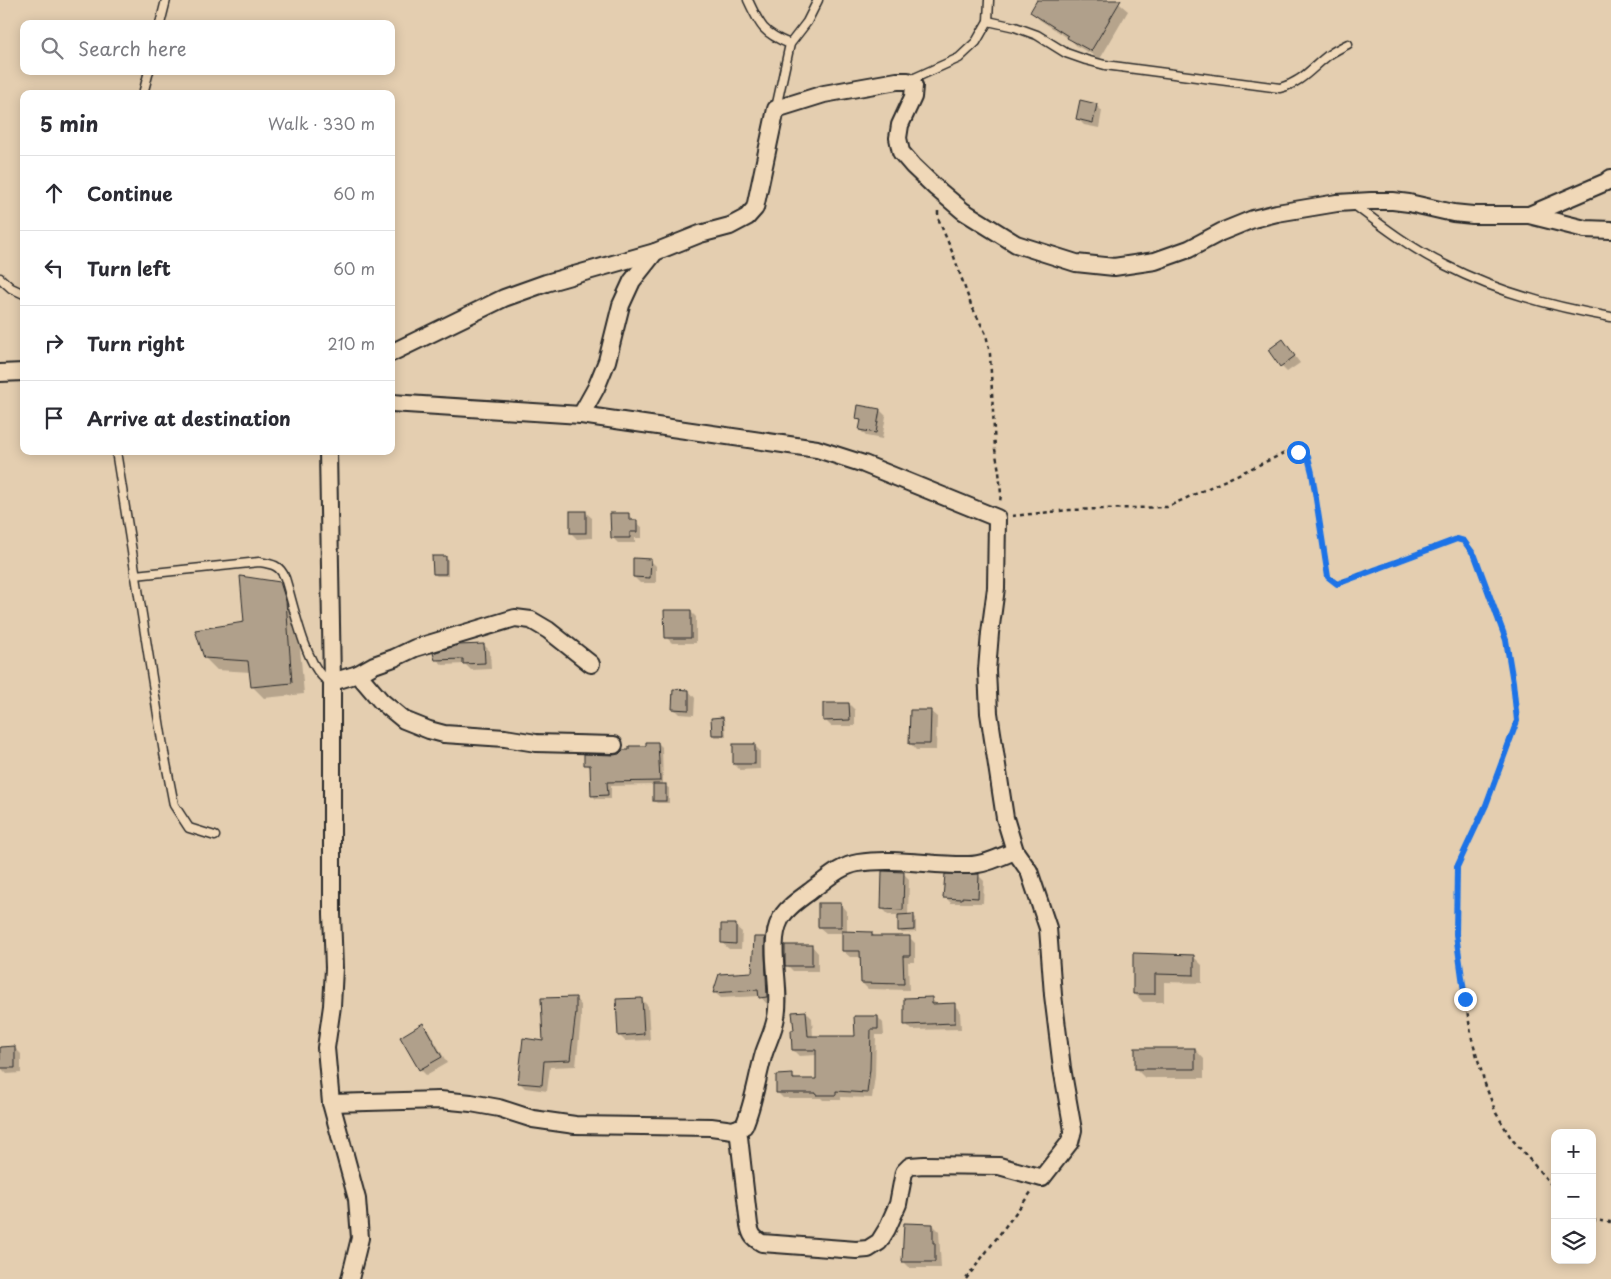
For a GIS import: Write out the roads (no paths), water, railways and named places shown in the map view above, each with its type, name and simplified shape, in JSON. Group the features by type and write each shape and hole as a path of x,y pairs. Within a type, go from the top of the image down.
{"street":[{"path":"395,351 504,298 546,283 656,252 700,234 730,226 747,217 755,208 776,109 824,94 897,81 908,81 914,86 913,97 900,125 898,138 901,152 913,166 963,211 1016,244 1076,263 1114,267 1155,261 1190,249 1229,229 1269,215 1295,209 1350,202 1393,201 1452,213 1529,215 1585,229 1611,230"},
{"path":"1529,215 1606,182 1611,178"},
{"path":"581,415 596,388 607,361 621,305 632,281 656,252"},
{"path":"0,374 20,372"},
{"path":"395,404 581,415 817,450 864,464 998,518 996,588 987,670 988,713 1005,818 1015,852 1029,871 1048,928 1058,1032 1073,1130 1070,1142 1042,1178 999,1166 910,1166 904,1172 898,1204 887,1229 878,1242 868,1249 856,1250 762,1242 755,1239 751,1234 749,1225 738,1128"},
{"path":"328,455 334,968 332,1006 326,1048 331,1103 357,1199 360,1238 350,1279"},
{"path":"332,682 358,674 374,665 415,648 515,618 532,620 548,630 591,664"},
{"path":"358,674 381,701 404,720 429,730 444,734 505,738 536,743 614,745"},
{"path":"331,1103 440,1100 499,1108 534,1119 575,1125 712,1127 733,1130 744,1126 750,1113 765,1052 777,1016 778,995 775,935 780,919 794,904 838,870 857,863 885,861 969,865 987,862 1015,852"}],"lane":[{"path":"161,20 166,0"},
{"path":"748,0 760,26 773,37 790,44"},
{"path":"776,109 790,44 807,22 818,0"},
{"path":"908,81 959,58 976,42 988,21 989,0"},
{"path":"988,21 1015,27 1037,35 1066,53 1086,60 1115,66 1280,88 1291,85 1304,77 1331,53 1348,44"},
{"path":"144,90 148,75"},
{"path":"1350,202 1400,239 1444,265 1525,298 1569,310 1611,317"},
{"path":"0,278 11,288 20,292"},
{"path":"117,455 174,805 189,828 215,836"},
{"path":"136,575 252,563 274,564 282,570 286,578 305,642 314,664 320,675 332,682"}]}
